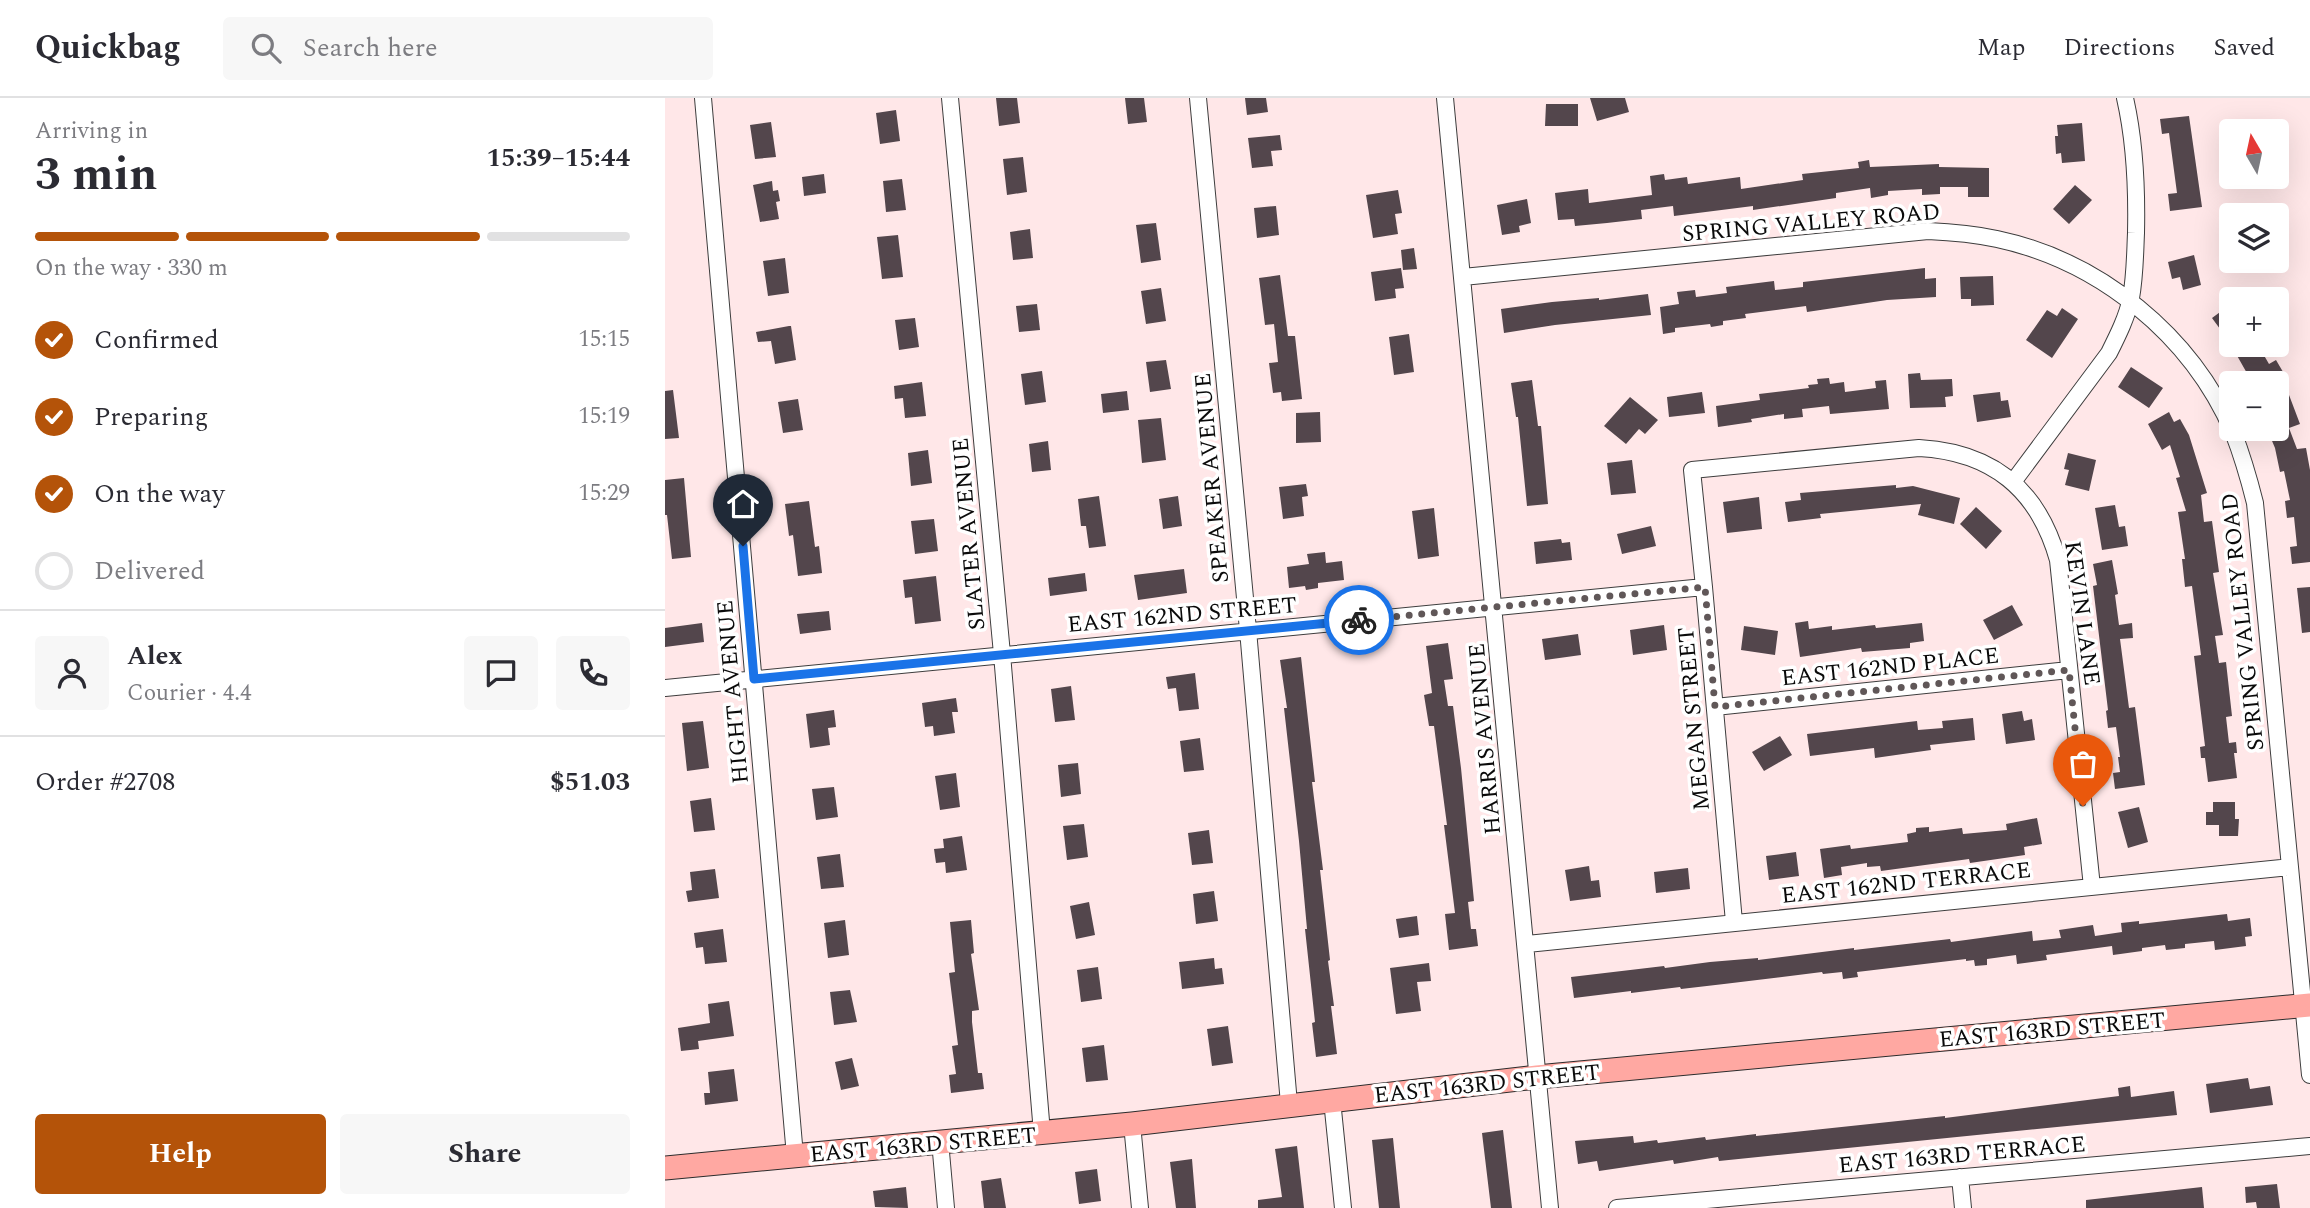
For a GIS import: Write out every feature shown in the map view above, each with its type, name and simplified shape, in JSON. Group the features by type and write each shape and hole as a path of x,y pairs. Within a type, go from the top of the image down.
{"street":[{"name":"HIGHT AVENUE","path":"702,98 795,1156"},
{"name":"SLATER AVENUE","path":"950,98 1002,654 1042,1133"},
{"name":"SPEAKER AVENUE","path":"1198,98 1289,1104"},
{"name":"HARRIS AVENUE","path":"1445,98 1550,1208"},
{"path":"2013,482 2109,353 2121,330 2130,301 2135,276 2137,200 2134,155 2125,98"},
{"name":"SPRING VALLEY ROAD","path":"1463,277 1928,231 1963,233 2037,250 2069,263 2130,301 2172,339 2198,370 2227,421 2246,469 2255,503 2290,867 2307,1005 2310,1075"},
{"name":"KEVIN LANE","path":"1692,470 1919,448 1943,449 1986,463 2013,482 2030,499 2052,539 2057,560 2092,887"},
{"name":"MEGAN STREET","path":"1692,470 1705,587 1734,922"},
{"name":"EAST 162ND STREET","path":"665,688 1705,587"},
{"name":"EAST 162ND PLACE","path":"1715,707 2069,670"},
{"name":"EAST 162ND TERRACE","path":"1527,944 2290,867"},
{"name":"EAST 163RD STREET","path":"665,1168 1132,1124 1537,1077 2307,1005"},
{"path":"1332,1100 1343,1208"},
{"path":"1132,1124 1140,1208"},
{"path":"940,1141 946,1208"},
{"name":"EAST 163RD TERRACE","path":"1617,1208 1759,1201 1960,1177 2310,1146"},
{"path":"1960,1177 1963,1208"}],"building":[{"path":"996,98 1017,98 1020,123 999,126"},
{"path":"1125,98 1144,98 1147,122 1128,124"},
{"path":"1245,98 1266,98 1268,112 1247,115"},
{"path":"1590,98 1625,98 1629,112 1597,121"},
{"path":"1546,104 1578,104 1578,126 1545,126"},
{"path":"896,110 900,141 880,144 876,113"},
{"path":"2189,116 2202,207 2170,211 2168,194 2177,193 2169,133 2162,134 2160,119"},
{"path":"771,122 776,157 755,159 750,125"},
{"path":"2082,123 2085,161 2062,163 2061,153 2056,154 2057,125"},
{"path":"1280,135 1282,150 1271,151 1273,166 1252,168 1248,138"},
{"path":"1023,157 1027,192 1007,195 1003,159"},
{"path":"1869,160 1870,167 1939,164 1939,167 1989,168 1989,197 1968,197 1968,187 1940,187 1940,194 1922,195 1922,189 1888,191 1888,195 1871,198 1870,188 1836,193 1836,198 1753,210 1753,206 1674,216 1673,206 1641,210 1642,219 1575,226 1574,219 1558,220 1555,193 1588,189 1589,203 1652,195 1650,176 1664,174 1665,180 1687,177 1688,184 1740,177 1741,189 1803,180 1802,174 1859,168 1858,162"},
{"path":"824,174 826,193 804,196 802,177"},
{"path":"902,179 906,210 886,212 883,181"},
{"path":"772,181 773,191 778,190 780,201 776,202 779,219 760,222 753,185"},
{"path":"2075,185 2092,200 2069,224 2053,209"},
{"path":"1398,190 1402,213 1395,214 1398,234 1373,238 1366,195"},
{"path":"1527,199 1531,223 1519,226 1520,232 1502,235 1497,205"},
{"path":"1276,206 1279,235 1257,238 1254,208"},
{"path":"1156,223 1161,260 1141,263 1136,225"},
{"path":"1030,229 1033,258 1013,260 1010,232"},
{"path":"898,235 903,277 882,279 877,237"},
{"path":"1414,248 1417,269 1403,270 1401,250"},
{"path":"2194,255 2201,285 2183,290 2180,277 2172,279 2168,262"},
{"path":"785,258 789,293 768,296 763,261"},
{"path":"1401,268 1404,288 1395,289 1396,298 1375,301 1371,272"},
{"path":"1925,268 1925,279 1936,278 1936,297 1887,300 1807,312 1806,306 1745,314 1746,318 1723,321 1723,325 1675,328 1675,332 1663,334 1660,307 1679,304 1677,292 1695,290 1696,297 1727,293 1726,287 1774,281 1775,290 1803,287 1803,282"},
{"path":"1280,275 1288,336 1295,336 1302,399 1282,401 1281,392 1273,393 1269,363 1278,362 1274,324 1265,325 1259,278"},
{"path":"1993,276 1994,305 1971,306 1971,299 1961,299 1960,277"},
{"path":"1161,288 1166,321 1146,324 1141,291"},
{"path":"1648,294 1651,315 1504,333 1501,309"},
{"path":"1037,304 1040,330 1019,332 1016,306"},
{"path":"2062,308 2078,319 2052,358 2026,340 2047,310 2057,316"},
{"path":"2219,313 2219,328 2212,318"},
{"path":"915,318 919,347 899,350 895,320"},
{"path":"791,326 796,360 775,364 771,341 758,342 756,332"},
{"path":"1409,334 1414,372 1394,375 1389,337"},
{"path":"2238,357 2265,357 2269,364 2276,360 2282,371 2246,371"},
{"path":"1166,360 1171,389 1150,392 1146,362"},
{"path":"2131,367 2163,388 2149,408 2118,387"},
{"path":"1042,371 1046,402 1025,405 1021,374"},
{"path":"1920,373 1921,380 1952,379 1953,396 1945,397 1946,407 1910,408 1908,374"},
{"path":"1829,378 1830,384 1844,382 1845,392 1876,388 1875,381 1886,380 1889,409 1830,414 1829,406 1802,409 1803,417 1784,419 1784,414 1718,427 1716,406 1760,400 1759,394 1809,388 1808,385 1818,384 1817,379"},
{"path":"1532,380 1538,426 1541,426 1548,504 1527,506 1518,417 1511,383"},
{"path":"922,382 926,416 905,418 903,398 895,399 894,386"},
{"path":"673,390 679,438 665,439 665,391"},
{"path":"1127,391 1129,410 1103,413 1101,394"},
{"path":"1702,392 1705,413 1669,417 1667,397"},
{"path":"2000,392 2001,401 2008,400 2011,417 1977,422 1973,395"},
{"path":"2289,395 2300,424 2289,428"},
{"path":"1630,397 1658,420 1645,434 1639,429 1626,444 1604,426"},
{"path":"798,399 803,430 783,433 778,402"},
{"path":"1320,412 1321,442 1296,443 1296,413"},
{"path":"2169,412 2174,422 2180,419 2189,435 2207,493 2201,495 2204,522 2212,521 2219,572 2213,573 2223,635 2215,636 2219,663 2226,662 2232,716 2226,717 2229,743 2236,742 2237,753 2234,753 2237,778 2208,782 2205,758 2201,758 2200,747 2205,746 2194,656 2201,655 2192,586 2185,587 2182,559 2185,559 2178,512 2186,511 2176,478 2180,477 2170,445 2162,450 2148,424"},
{"path":"1161,418 1166,460 1142,463 1138,420"},
{"path":"2289,428 2297,449 2306,448 2310,470 2310,562 2292,564 2290,547 2297,546 2294,517 2287,518 2285,501 2290,500 2284,471 2280,472 2272,441 2289,441"},
{"path":"1048,441 1051,470 1032,472 1029,444"},
{"path":"928,450 932,483 911,486 908,453"},
{"path":"2068,453 2096,460 2089,491 2065,485 2069,470 2064,469"},
{"path":"1632,460 1636,493 1611,495 1607,463"},
{"path":"684,478 691,557 672,559 665,515 665,480"},
{"path":"1306,484 1308,496 1302,497 1304,516 1283,519 1279,487"},
{"path":"1896,485 1896,488 1913,486 1960,498 1954,524 1918,515 1921,504 1820,514 1821,518 1788,522 1785,502 1801,500 1800,493"},
{"path":"1099,496 1106,546 1089,548 1086,526 1081,526 1078,499"},
{"path":"1178,496 1182,526 1163,529 1159,499"},
{"path":"1759,497 1762,529 1727,533 1723,502"},
{"path":"809,501 815,547 819,546 822,573 798,576 793,535 789,536 785,504"},
{"path":"2115,505 2119,527 2125,526 2128,546 2102,550 2095,508"},
{"path":"1976,507 2002,531 1986,549 1960,524"},
{"path":"1434,508 1439,556 1418,559 1412,511"},
{"path":"934,519 938,551 915,554 911,521"},
{"path":"1651,526 1656,546 1622,554 1617,534"},
{"path":"1561,539 1562,543 1570,542 1572,560 1536,564 1534,542"},
{"path":"1325,552 1326,563 1342,561 1344,580 1318,583 1318,588 1306,590 1305,586 1289,588 1287,567 1309,564 1307,554"},
{"path":"2112,560 2118,594 2115,595 2119,625 2132,623 2133,638 2120,639 2129,708 2135,707 2145,785 2115,789 2113,773 2120,772 2120,757 2116,727 2108,728 2093,586 2097,585 2093,564"},
{"path":"1184,569 1187,593 1138,600 1134,575"},
{"path":"1085,573 1087,591 1050,596 1048,578"},
{"path":"936,576 941,621 915,624 912,597 905,598 903,580"},
{"path":"2310,587 2310,632 2302,633 2297,588"},
{"path":"2012,605 2023,625 1994,640 1983,620"},
{"path":"829,611 831,630 800,634 797,614"},
{"path":"1808,621 1809,629 1832,626 1832,630 1922,623 1924,641 1910,643 1910,648 1862,652 1861,648 1800,657 1795,623"},
{"path":"702,623 704,642 665,647 665,628"},
{"path":"1664,625 1667,650 1633,655 1630,630"},
{"path":"1744,626 1778,631 1775,655 1741,650"},
{"path":"1578,634 1581,655 1545,660 1542,639"},
{"path":"1448,643 1453,679 1444,680 1448,706 1453,706 1461,768 1474,901 1468,902 1471,929 1476,929 1478,946 1449,950 1445,914 1455,913 1444,825 1447,825 1434,726 1429,726 1424,695 1432,693 1426,646"},
{"path":"1301,657 1323,870 1320,870 1337,1054 1316,1057 1299,841 1284,708 1287,708 1280,660"},
{"path":"1195,673 1199,709 1179,711 1176,688 1168,689 1166,677"},
{"path":"1071,686 1075,720 1055,722 1051,689"},
{"path":"956,698 958,712 952,712 955,733 934,736 933,726 925,727 922,703"},
{"path":"834,710 836,727 828,728 830,745 810,748 806,714"},
{"path":"2022,711 2024,721 2032,719 2035,740 2006,744 2002,714"},
{"path":"1973,718 1975,740 1930,745 1931,750 1875,758 1874,748 1810,756 1807,734 1917,721 1918,730 1943,728 1942,721"},
{"path":"703,721 709,768 687,771 682,723"},
{"path":"1780,736 1792,755 1764,771 1752,752"},
{"path":"1200,738 1204,770 1184,772 1180,741"},
{"path":"1078,763 1081,794 1061,797 1058,765"},
{"path":"956,773 960,807 940,810 935,776"},
{"path":"834,787 838,817 816,820 812,789"},
{"path":"711,798 715,830 694,832 690,801"},
{"path":"2213,802 2235,802 2235,819 2239,819 2238,836 2219,836 2219,825 2206,825 2206,812 2213,812"},
{"path":"2139,807 2148,842 2128,848 2118,812"},
{"path":"2037,818 2042,844 2024,847 2025,855 1970,863 1969,859 1881,871 1880,866 1867,867 1867,863 1841,867 1842,875 1824,878 1820,849 1850,845 1851,849 1908,842 1907,834 1916,832 1916,828 1929,827 1929,832 1962,828 1963,834 2007,830 2006,824"},
{"path":"1084,824 1088,857 1067,860 1063,826"},
{"path":"1209,830 1213,863 1192,865 1188,833"},
{"path":"962,836 967,870 946,873 945,862 936,863 934,849 944,848 943,839"},
{"path":"1796,852 1799,876 1769,880 1766,856"},
{"path":"840,854 844,887 821,889 817,857"},
{"path":"1589,866 1591,881 1599,880 1601,897 1570,901 1565,870"},
{"path":"1688,868 1690,889 1656,893 1654,872"},
{"path":"715,869 719,898 688,902 686,891 692,890 690,872"},
{"path":"1214,891 1218,921 1196,924 1193,894"},
{"path":"1089,902 1095,935 1076,939 1070,906"},
{"path":"2227,914 2228,921 2250,918 2252,936 2245,937 2246,946 2215,950 2214,941 2185,944 2185,948 2166,950 2165,945 2142,948 2142,951 2113,955 2112,946 2046,955 2047,960 2017,964 2016,955 1987,959 1987,965 1975,966 1974,960 1966,959 1857,972 1858,977 1843,979 1842,972 1822,972 1681,989 1631,991 1574,998 1571,977 1950,939 1951,942 2032,931 2033,941 2061,938 2059,930 2093,925 2095,936 2122,932 2121,923 2139,921 2139,924"},
{"path":"1417,916 1419,935 1399,938 1396,919"},
{"path":"845,920 849,955 828,958 824,923"},
{"path":"971,920 974,953 971,954 979,1010 972,1011 972,1022 978,1073 982,1073 984,1089 951,1093 949,1075 956,1074 952,1046 958,1045 949,973 955,972 950,922"},
{"path":"723,929 727,962 705,964 703,947 696,948 694,933"},
{"path":"1214,958 1215,969 1222,968 1224,984 1182,989 1179,962"},
{"path":"1429,963 1431,981 1417,982 1421,1011 1396,1014 1390,968"},
{"path":"1098,967 1102,999 1081,1002 1077,970"},
{"path":"850,990 857,1022 834,1025 830,992"},
{"path":"729,1001 734,1036 698,1041 699,1049 681,1051 678,1028 710,1023 708,1004"},
{"path":"1228,1026 1233,1063 1212,1066 1207,1029"},
{"path":"1104,1045 1108,1080 1086,1082 1082,1048"},
{"path":"852,1058 859,1086 841,1090 835,1062"},
{"path":"734,1069 738,1101 705,1105 704,1093 710,1093 708,1072"},
{"path":"2248,1078 2250,1089 2270,1086 2273,1105 2210,1113 2206,1084"},
{"path":"2130,1086 2131,1097 2174,1091 2177,1115 1719,1161 1718,1157 1674,1164 1673,1160 1599,1171 1597,1161 1578,1164 1575,1141 1633,1136 1634,1143 1657,1140 1658,1143 1945,1118 2119,1096 2118,1088"},
{"path":"1503,1130 1512,1208 1491,1208 1482,1133"},
{"path":"1393,1138 1400,1208 1379,1208 1372,1140"},
{"path":"1297,1146 1304,1208 1258,1208 1258,1200 1282,1197 1275,1149"},
{"path":"1192,1159 1196,1208 1176,1208 1170,1162"},
{"path":"1097,1169 1101,1201 1079,1204 1075,1172"},
{"path":"1001,1178 1006,1208 984,1208 981,1181"},
{"path":"2277,1184 2280,1208 2257,1208 2256,1202 2246,1203 2245,1187"},
{"path":"906,1187 908,1208 875,1207 873,1191"},
{"path":"2202,1187 2204,1208 2086,1208 2086,1200"}],"way so far":[{"path":"1359,620 1705,587 1715,707 2069,670 2083,806"}],"route":[{"path":"743,546 754,679 1359,620"}]}
